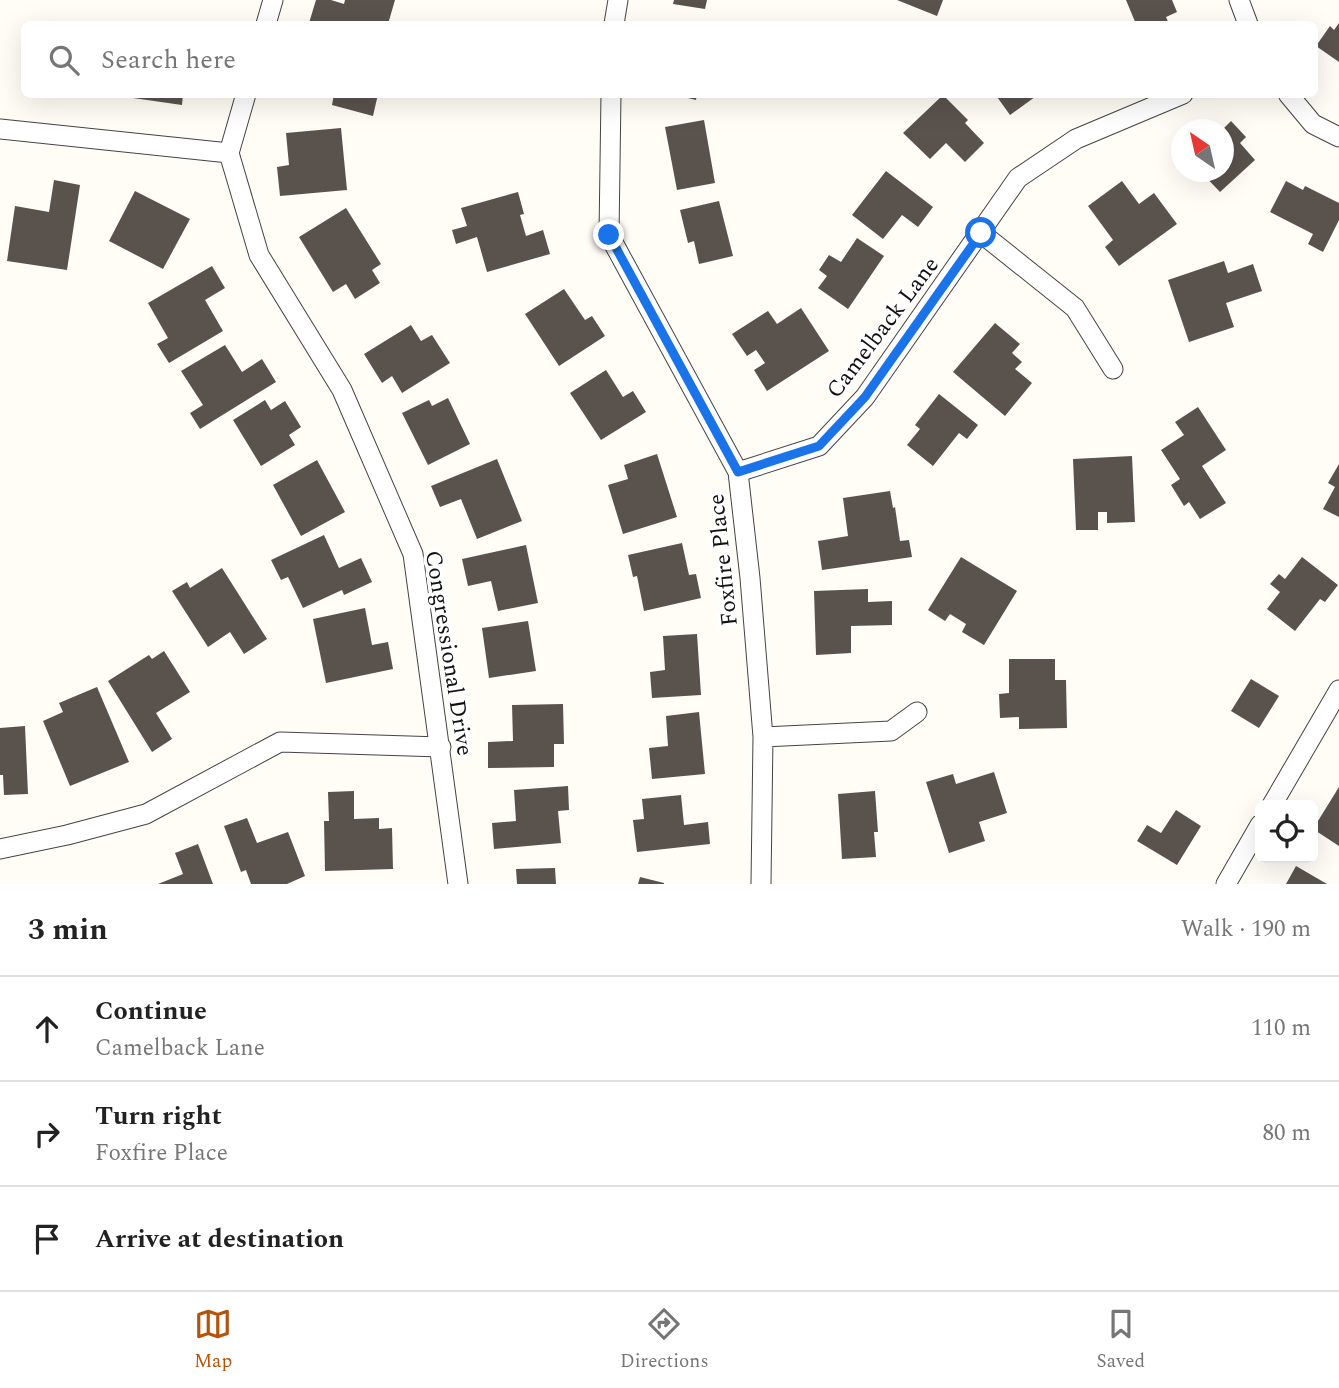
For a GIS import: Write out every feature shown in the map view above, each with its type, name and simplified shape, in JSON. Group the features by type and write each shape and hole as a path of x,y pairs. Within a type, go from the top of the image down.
{"street":[{"path":"267,21 273,0"},
{"path":"614,21 618,0"},
{"path":"1240,0 1247,21"},
{"path":"0,129 229,153 245,98"},
{"name":"Foxfire Place","path":"611,98 609,235 738,472 763,737 761,884"},
{"name":"Camelback Lane","path":"738,472 819,446 865,397 1018,178 1076,139 1173,98"},
{"path":"1291,98 1313,124 1339,137"},
{"name":"Congressional Drive","path":"229,153 258,255 342,390 413,554 458,884"},
{"path":"981,233 1075,309 1113,369"},
{"path":"1275,800 1339,690"},
{"path":"763,737 891,731 917,712"},
{"path":"0,849 146,814 280,742 441,747"},
{"path":"1226,884 1255,834"}],"building":[{"path":"316,0 331,0 344,4 345,0 395,0 389,21 310,21"},
{"path":"674,0 707,0 705,9 673,4"},
{"path":"897,0 943,0 937,16"},
{"path":"1126,0 1172,0 1177,12 1166,17 1168,21 1135,21"},
{"path":"1339,23 1339,62 1318,47 1330,26 1334,30"},
{"path":"133,98 183,98 182,105"},
{"path":"333,98 377,98 373,116 332,105"},
{"path":"940,98 946,98 968,120 965,123 984,143 965,162 946,143 930,159 903,133"},
{"path":"998,98 1033,98 1010,115"},
{"path":"704,120 715,183 677,190 665,127"},
{"path":"1234,124 1246,137 1240,143 1255,160 1234,179"},
{"path":"341,128 347,190 280,196 277,167 289,165 286,133"},
{"path":"886,171 933,207 918,227 902,215 883,239 852,215"},
{"path":"54,180 80,185 67,270 7,261 15,206 49,212"},
{"path":"1122,181 1139,204 1154,193 1177,224 1119,266 1105,247 1113,240 1088,206"},
{"path":"1286,181 1303,190 1305,186 1339,203 1339,220 1323,252 1308,244 1313,234 1270,212"},
{"path":"1210,182 1231,182 1220,192"},
{"path":"135,191 190,219 163,269 109,241"},
{"path":"518,192 524,214 520,215 526,236 543,230 550,254 487,272 477,237 456,244 452,230 467,226 461,208"},
{"path":"719,201 733,256 699,264 694,241 688,243 680,210"},
{"path":"346,208 381,264 372,270 380,283 355,299 346,284 333,292 299,237"},
{"path":"857,238 884,256 848,309 818,288 827,276 819,270 829,255 841,262"},
{"path":"1224,261 1228,273 1253,264 1262,291 1226,303 1234,327 1189,342 1168,280"},
{"path":"212,266 225,288 205,300 223,331 169,363 157,344 168,338 148,303"},
{"path":"564,289 585,320 592,316 605,336 559,366 525,314"},
{"path":"801,308 829,351 767,391 754,370 765,363 756,350 747,356 732,334 768,311 777,324"},
{"path":"995,323 1020,344 1012,353 1022,362 1015,369 1032,383 1005,416 953,372"},
{"path":"411,325 421,341 432,335 450,363 402,393 392,376 382,383 364,354"},
{"path":"225,345 242,372 262,359 276,382 200,429 190,413 203,405 181,371"},
{"path":"606,370 623,397 633,391 646,412 601,440 570,393"},
{"path":"939,394 978,425 967,439 959,433 933,466 907,445 920,429 915,425"},
{"path":"448,398 470,444 428,465 402,413 429,400 432,406"},
{"path":"265,400 271,410 285,401 301,427 289,435 295,445 261,466 233,420"},
{"path":"1198,407 1226,450 1202,466 1226,503 1200,519 1189,502 1184,506 1171,485 1180,479 1161,450 1184,435 1175,422"},
{"path":"657,454 677,517 623,534 608,485 628,479 624,465"},
{"path":"1132,456 1135,522 1107,523 1107,512 1098,512 1098,530 1076,530 1073,459"},
{"path":"497,459 522,521 477,539 461,499 440,507 431,486"},
{"path":"317,460 345,512 301,536 273,485"},
{"path":"1339,464 1339,517 1323,509 1335,487 1328,483"},
{"path":"890,491 900,541 909,540 912,557 822,570 818,541 848,536 843,498"},
{"path":"324,535 339,568 361,558 372,582 344,595 342,590 303,608 288,577 281,580 271,560"},
{"path":"682,543 689,575 696,574 701,598 644,611 637,576 633,577 628,555"},
{"path":"526,545 538,603 498,611 491,581 468,586 462,559"},
{"path":"961,557 1017,591 984,645 962,632 966,624 950,614 945,621 928,610"},
{"path":"1302,557 1338,585 1325,602 1320,599 1295,631 1267,609 1280,592 1270,584 1279,574 1285,579"},
{"path":"222,568 267,639 244,654 230,632 208,647 172,591 187,582 190,588"},
{"path":"868,589 868,602 892,601 892,625 851,626 851,653 816,655 814,591"},
{"path":"365,608 372,645 388,642 393,669 326,683 313,619"},
{"path":"528,621 536,671 489,678 482,628"},
{"path":"697,634 701,695 652,698 650,672 665,670 663,636"},
{"path":"164,651 190,692 156,713 172,739 152,752 108,681 149,655 152,659"},
{"path":"1009,659 1055,659 1055,680 1066,680 1067,728 1019,729 1019,717 1000,718 999,694 1009,693"},
{"path":"1251,679 1279,696 1259,728 1231,711"},
{"path":"97,687 129,762 70,786 43,721 63,712 59,703"},
{"path":"563,704 564,744 554,744 554,767 488,768 488,742 513,741 512,705"},
{"path":"699,712 705,774 652,779 649,748 668,746 666,716"},
{"path":"25,726 28,794 4,795 3,775 0,775 0,728"},
{"path":"994,772 1007,813 979,822 985,841 949,853 926,782 953,774 956,784"},
{"path":"568,786 569,810 558,811 561,843 494,849 492,823 516,821 514,790"},
{"path":"1339,787 1339,846 1318,832 1318,821"},
{"path":"354,791 354,819 379,818 379,829 392,828 393,869 325,871 324,821 329,821 328,792"},
{"path":"875,791 878,832 874,832 876,857 842,859 838,794"},
{"path":"681,795 684,825 708,822 710,844 637,852 633,820 644,819 642,799"},
{"path":"1176,810 1201,826 1177,865 1137,841 1147,825 1161,833"},
{"path":"247,818 257,843 288,832 305,876 287,884 251,884 246,870 241,872 224,826"},
{"path":"198,844 213,884 158,884 183,874 175,853"},
{"path":"1296,866 1327,884 1286,884"},
{"path":"555,868 556,884 517,884 516,869"},
{"path":"640,877 664,883 664,884 638,884"}],"route":[{"path":"609,235 738,472 819,446 865,397 981,233"}]}
